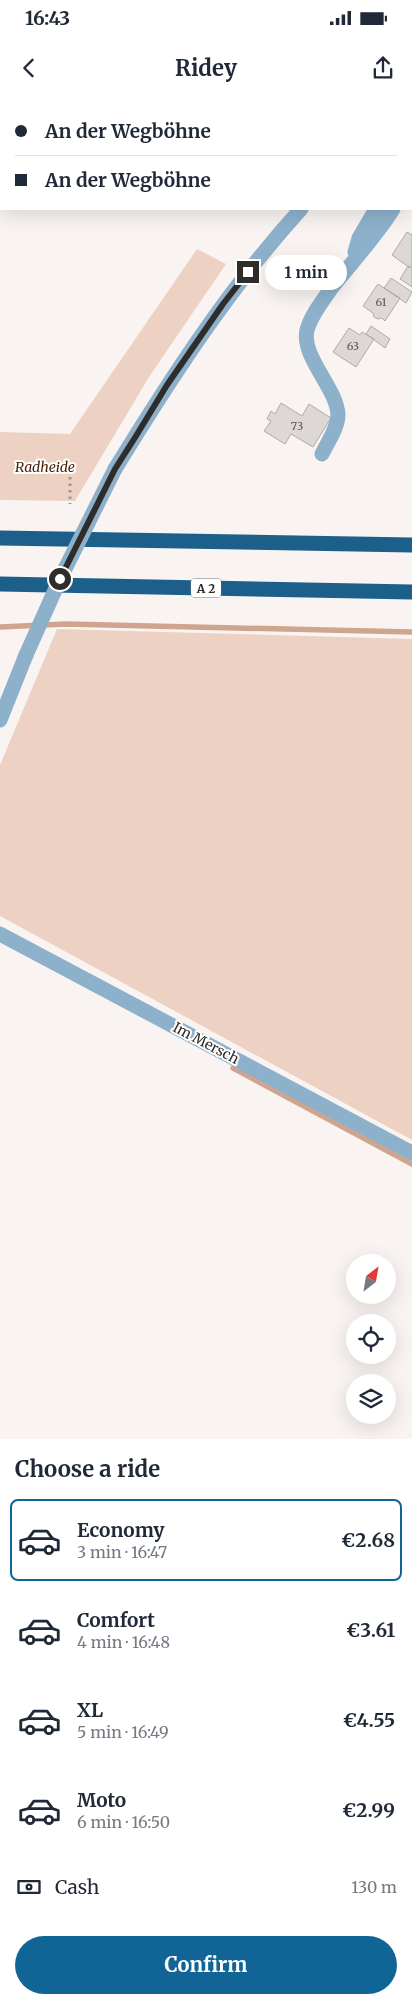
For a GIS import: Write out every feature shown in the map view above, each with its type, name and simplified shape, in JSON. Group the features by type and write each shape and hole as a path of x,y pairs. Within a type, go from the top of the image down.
{"highway":[{"path":"0,538 412,545"},
{"name":"A 2","path":"0,584 412,592"}],"street":[{"path":"0,720 26,655 60,579 115,469 167,385 223,304 299,210"},
{"path":"351,262 359,238 375,210"},
{"path":"322,454 335,427 338,415 334,400 310,352 307,331 318,307 351,262 382,227 392,210"},
{"name":"Im Mersch","path":"0,934 412,1153"}],"path":[{"path":"70,477 70,504"}],"green space":[{"name":"Radheide","path":"197,249 226,264 149,377 75,501 0,500 0,432 70,434"},
{"path":"57,629 412,639 412,1140 0,916 0,765"}],"building":[{"path":"407,232 412,235 412,265 410,268 392,255"},
{"path":"408,266 412,268 412,287 400,279"},
{"path":"391,278 412,292 406,303 384,288"},
{"path":"378,284 400,298 385,321 382,318 374,317 373,313 363,306"},
{"path":"371,326 390,339 385,348 366,334"},
{"path":"349,328 360,335 362,332 374,339 356,367 333,352"},
{"path":"281,403 302,416 309,404 331,418 313,447 291,434 285,444 264,431 271,421 267,419 271,411 275,414"}],"waterway":[{"path":"0,627 66,624 412,632"},
{"path":"233,1068 412,1164"}],"route":[{"path":"60,579 115,469 167,385 223,304 248,272"}]}
